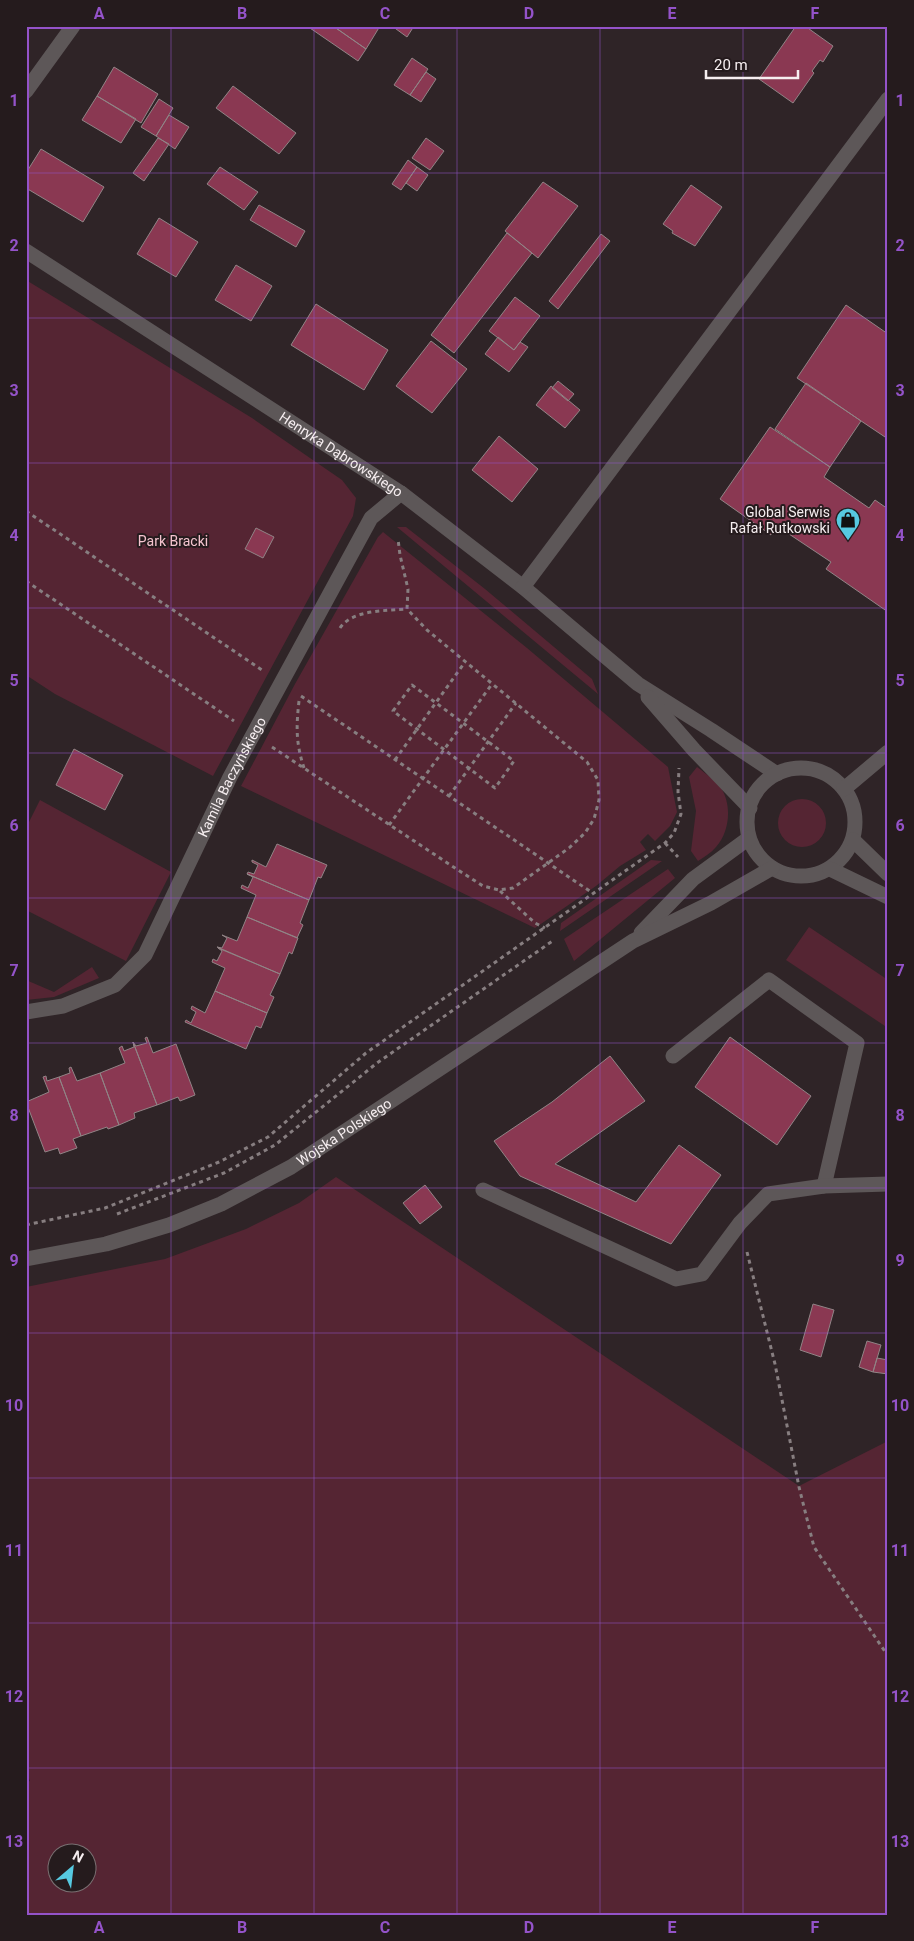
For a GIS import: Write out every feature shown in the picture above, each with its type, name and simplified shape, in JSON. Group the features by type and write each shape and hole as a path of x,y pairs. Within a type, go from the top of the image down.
{"street":[{"path":"26,91 73,26"},
{"path":"523,588 888,99"},
{"name":"Henryka Dąbrowskiego","path":"26,250 401,493 523,588 638,684"},
{"name":"Kamila Baczyńskiego","path":"26,1012 63,1006 115,985 145,955 230,777 371,518 401,493"},
{"path":"638,684 776,774"},
{"path":"638,684 694,750 750,808"},
{"path":"844,789 888,752"},
{"path":"794,769 813,769 830,777 844,789 852,805 856,822 853,840 844,856 830,868 816,874 800,877 772,868 762,860 749,838 747,819 751,801 762,785 776,774 794,769"},
{"path":"633,941 694,879 749,838"},
{"path":"853,840 888,874"},
{"path":"633,941 712,904 772,868"},
{"path":"830,868 888,897"},
{"name":"Wojska Polskiego","path":"26,1259 106,1244 169,1225 221,1204 299,1162 633,941"},
{"path":"674,1056 768,980 857,1043 824,1186"},
{"path":"483,1190 676,1279 702,1274 740,1223 768,1194 824,1186 888,1184"}],"path":[{"path":"26,511 264,671"},
{"path":"272,747 483,886 500,890 513,888 569,848 585,833 594,819 599,800 598,780 588,762 427,630 407,609 408,589 398,539"},
{"path":"26,581 239,725"},
{"path":"338,631 342,625 356,616 374,612 407,609"},
{"path":"395,760 466,662"},
{"path":"389,825 492,684"},
{"path":"412,685 514,761 495,788 393,711 412,685"},
{"path":"304,689 300,697 296,728 304,769"},
{"path":"297,693 594,894"},
{"path":"449,796 516,703"},
{"path":"26,1225 105,1208 219,1162 268,1137 366,1053 665,843 674,833 681,814 678,792 679,768"},
{"path":"665,843 678,857"},
{"path":"500,890 535,923 546,928"},
{"path":"115,1215 224,1173 275,1145 377,1063 554,940"},
{"path":"740,1223 775,1364 799,1487 814,1547 888,1656"}],"green space":[{"name":"Park Bracki","path":"26,280 252,418 342,480 356,498 353,516 213,776 55,694 26,675"},
{"path":"397,527 406,527 485,589 592,679 598,694"},
{"path":"383,532 527,648 668,767 677,812 670,826 655,841 648,834 640,842 646,850 620,866 596,886 535,928 241,786 295,684 378,537"},
{"path":"697,767 713,779 721,788 725,795 728,810 727,826 721,841 712,851 698,861 691,851 696,811 689,777"},
{"path":"797,799 807,799 816,803 822,809 825,814 825,832 816,843 807,847 797,847 788,843 782,837 778,828 778,818 782,809 788,803"},
{"path":"40,800 171,872 126,961 26,910 26,828"},
{"path":"651,860 662,861 560,931 561,923"},
{"path":"668,869 675,878 574,961 564,939"},
{"path":"809,927 888,980 888,1028 786,960"},
{"path":"92,967 99,978 54,997 26,1000 26,980 54,992"},
{"path":"336,1177 799,1486 888,1441 888,1915 26,1915 26,1782 30,1781 26,1772 26,1287 165,1259 246,1229 299,1203"}],"building":[{"path":"307,26 333,26 366,49 358,61"},
{"path":"333,26 380,26 366,49"},
{"path":"392,26 414,26 407,37"},
{"path":"796,26 805,26 833,46 823,62 820,60 812,71 814,73 793,103 759,79"},
{"path":"412,58 428,69 410,95 394,85"},
{"path":"114,67 158,94 141,123 97,96"},
{"path":"426,72 436,79 421,102 410,95"},
{"path":"233,86 296,133 279,154 216,108"},
{"path":"97,96 136,119 121,143 82,120"},
{"path":"159,99 173,108 156,136 141,127"},
{"path":"169,115 189,127 175,149 156,136"},
{"path":"158,138 169,144 144,181 133,173"},
{"path":"426,138 444,151 430,170 412,158"},
{"path":"41,149 104,187 83,222 26,188 26,173"},
{"path":"408,160 417,167 401,190 392,184"},
{"path":"220,167 258,192 244,210 207,184"},
{"path":"417,167 428,175 417,191 406,183"},
{"path":"543,182 578,206 538,258 505,231"},
{"path":"691,185 722,207 695,246 672,233 673,231 663,224"},
{"path":"259,205 305,231 296,247 250,220"},
{"path":"159,218 198,242 176,277 137,254"},
{"path":"507,233 532,253 454,353 431,335"},
{"path":"601,234 610,241 558,309 549,301"},
{"path":"236,265 272,286 251,321 215,300"},
{"path":"515,297 540,316 514,350 489,331"},
{"path":"316,304 388,350 364,390 291,345"},
{"path":"846,305 888,334 888,439 797,378"},
{"path":"498,337 514,350 520,342 528,347 509,372 485,354"},
{"path":"431,341 467,369 432,413 396,386"},
{"path":"558,381 574,394 568,401 552,388"},
{"path":"806,383 861,421 830,467 775,429"},
{"path":"551,386 580,410 565,428 536,405"},
{"path":"770,427 830,467 824,477 869,508 875,500 888,509 888,612 826,569 831,562 777,526 771,535 720,499"},
{"path":"499,436 538,469 512,502 472,470"},
{"path":"256,528 274,537 263,558 245,549"},
{"path":"74,749 123,775 105,810 56,785"},
{"path":"277,844 327,865 321,878 318,877 309,900 247,874 248,872 254,874 258,865 252,862 252,860 266,867"},
{"path":"247,874 309,900 300,923 303,925 297,938 247,917 256,895 241,888 242,885 248,888 253,877"},
{"path":"247,917 298,938 292,954 289,952 280,974 217,947 222,948 227,938 222,935 237,941"},
{"path":"218,948 280,974 270,995 274,997 267,1013 215,991 225,968 212,962 213,959 217,961 222,951"},
{"path":"215,991 267,1013 261,1028 256,1026 246,1049 185,1022 186,1020 191,1023 196,1012 191,1009 192,1006 205,1013"},
{"path":"147,1037 153,1053 176,1044 195,1095 180,1101 178,1097 157,1105 133,1042 136,1046 147,1043 145,1038"},
{"path":"730,1037 811,1096 777,1145 695,1087"},
{"path":"133,1042 157,1105 134,1113 135,1118 119,1125 100,1073 125,1063 119,1048 122,1046 124,1051 134,1047"},
{"path":"610,1056 645,1101 555,1164 636,1202 679,1145 721,1175 671,1244 520,1176 494,1141 552,1102"},
{"path":"71,1067 77,1081 100,1073 119,1125 81,1136 59,1077 70,1073 69,1068"},
{"path":"46,1076 47,1081 59,1077 81,1136 73,1139 77,1148 60,1154 58,1148 45,1152 26,1102 49,1092 43,1077"},
{"path":"425,1185 442,1207 420,1224 403,1203"},
{"path":"813,1304 834,1310 821,1357 800,1350"},
{"path":"867,1341 881,1345 873,1372 859,1367"},
{"path":"877,1358 888,1360 888,1374 873,1372"}],"place":[{"name":"Global Serwis Rafał Rutkowski","path":"848,541"}]}
